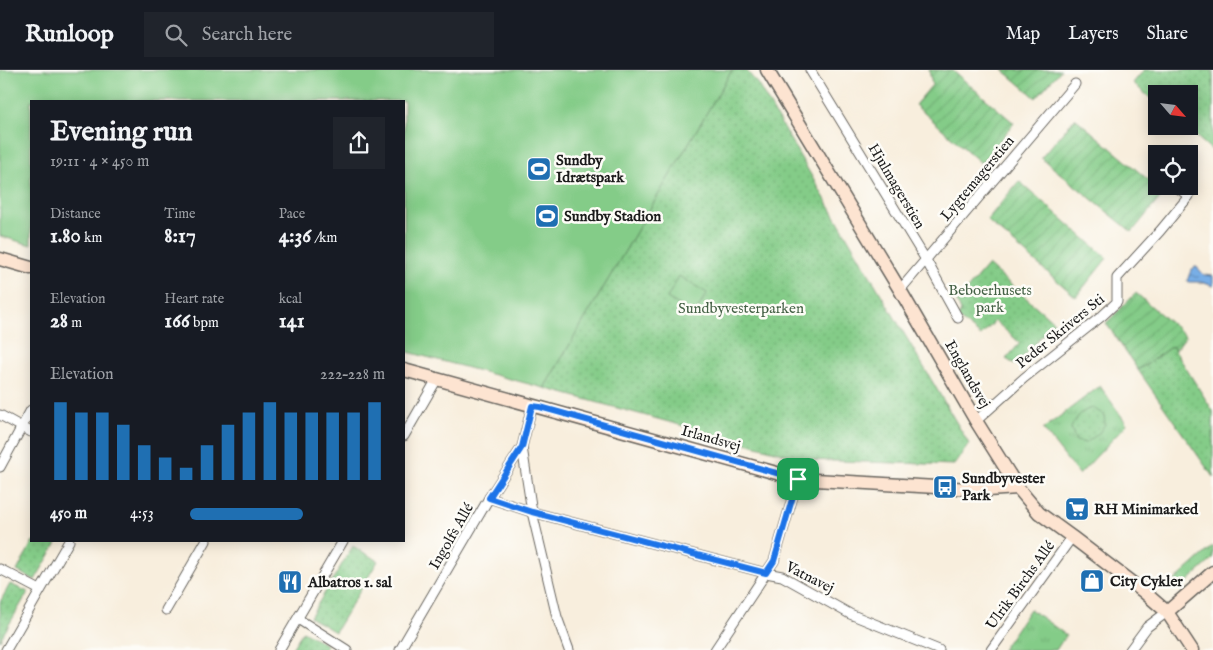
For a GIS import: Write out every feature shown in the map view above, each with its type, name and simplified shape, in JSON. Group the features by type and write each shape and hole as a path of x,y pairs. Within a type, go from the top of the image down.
{"street":[{"name":"Englandsvej","path":"766,70 1018,488 1039,513 1144,592 1167,612 1192,650"},
{"name":"Hjulmagerstien","path":"810,70 926,260 958,318"},
{"name":"Lygtemagerstien","path":"900,290 1074,84"},
{"name":"Peder Skrivers Sti","path":"976,421 1024,378 1117,302 1117,278 1160,231 1189,196 1188,195"},
{"path":"0,258 30,268"},
{"name":"Irlandsvej","path":"405,370 798,479 988,490 1018,488"},
{"path":"405,434 437,379"},
{"name":"Ingolfs Allé","path":"400,650 489,498 522,447 532,406"},
{"path":"0,468 30,412"},
{"path":"0,415 30,431"},
{"path":"522,447 532,512 557,617 569,650"},
{"path":"715,650 774,561 798,479"},
{"name":"Vatnavej","path":"489,498 532,512 782,576 850,614 940,650"},
{"name":"Ulrik Birchs Allé","path":"990,650 1072,537"},
{"path":"6,650 68,542"},
{"path":"166,610 205,542"},
{"path":"279,650 342,542"},
{"path":"0,569 40,590"},
{"path":"1130,650 1147,627 1213,572"},
{"path":"298,618 347,650"}],"green space":[{"name":"Sundby Idrætspark","path":"0,70 732,70 544,388 405,351 405,100 30,100 30,245 0,236"},
{"name":"Sundbyvesterparken","path":"732,70 746,70 757,83 969,444 954,465 808,460 544,388"},
{"path":"929,70 952,70 1014,123 981,163 915,105 932,85"},
{"path":"1003,70 1061,70 1036,98"},
{"path":"1144,70 1213,70 1213,151 1194,135 1198,135 1198,85 1148,85 1148,96 1133,83"},
{"path":"1075,118 1148,180 1148,195 1162,195 1132,232 1041,158"},
{"path":"1019,181 1107,258 1076,297 987,220"},
{"name":"Beboerhusets park","path":"988,265 1054,322 1016,365 1006,359 1020,343 995,321 981,336 958,318 961,310 956,302"},
{"path":"679,276 707,293 695,314 667,298"},
{"path":"1136,293 1186,336 1175,350 1172,346 1138,370 1106,323"},
{"path":"1172,346 1213,411 1213,477 1138,370"},
{"path":"1100,386 1127,424 1079,475 1043,429"},
{"path":"1093,408 1104,415 1105,424 1099,433 1086,443 1076,441 1071,428 1079,415"},
{"path":"32,542 57,542 35,580 17,571"},
{"path":"353,546 378,561 335,632 310,617"},
{"path":"1213,546 1213,559 1179,589 1173,582"},
{"path":"10,584 28,592 0,640 0,602"},
{"path":"1030,609 1066,635 1056,650 1002,650"},
{"path":"303,631 327,645 324,650 291,650"}],"water":[{"path":"1195,267 1204,275 1213,276 1213,286 1201,282 1187,281 1191,270"}],"place":[{"name":"Sundby Idrætspark","path":"539,169"},
{"name":"Sundby Stadion","path":"547,216"},
{"name":"Sundbyvester Park","path":"945,487"},
{"name":"RH Minimarked","path":"1077,509"},
{"name":"City Cykler","path":"1092,581"},
{"name":"Albatros 1. sal","path":"290,582"}],"route":[{"path":"532,406 798,479 774,561 766,573 532,512 489,498 522,447 532,406"}]}
